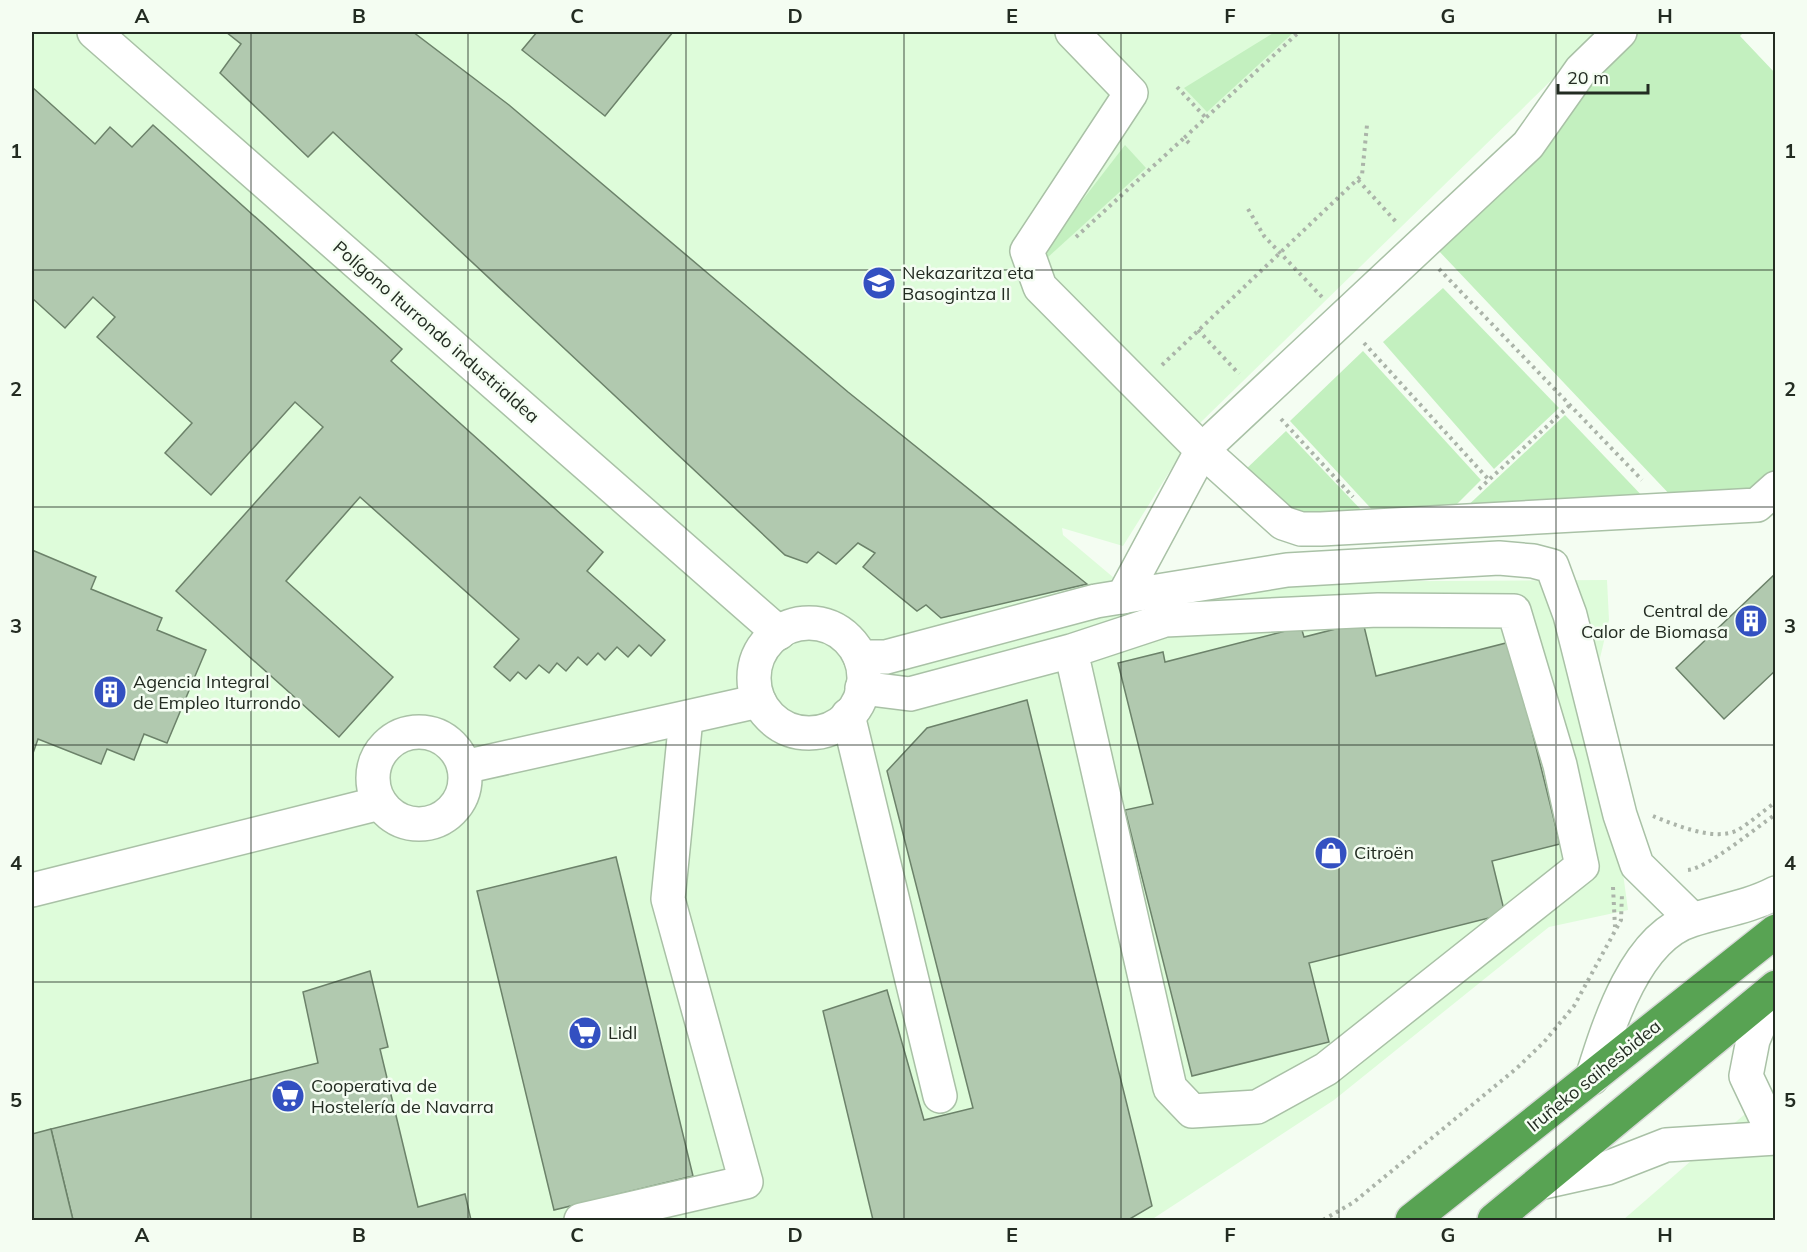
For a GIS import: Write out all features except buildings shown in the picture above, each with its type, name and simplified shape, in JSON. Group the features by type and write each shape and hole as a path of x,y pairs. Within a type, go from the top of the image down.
{"highway":[{"name":"Iruñeko saihesbidea","path":"1412,1221 1776,931"},
{"path":"1494,1221 1544,1182 1775,988"}],"street":[{"name":"Polígono Iturrondo industrialdea","path":"94,32 779,633"},
{"path":"1072,32 1131,93 1027,251 1040,287 1202,450 1283,523 1301,529 1380,526 1757,504 1776,488"},
{"path":"1123,597 1202,450 1528,145 1581,70 1620,32"},
{"path":"940,1095 857,687 850,641 835,630 819,624 801,623 779,633 759,653 754,670 754,688 759,701 771,718 786,728 804,733 822,731 839,724 857,687 886,657 1096,601 1287,570 1499,558 1533,561 1551,566 1570,615 1620,815 1637,865 1692,919"},
{"path":"857,687 910,694 1071,651 1165,620 1378,610 1514,611 1560,765 1582,866 1326,1069 1257,1107 1192,1110 1170,1088 1071,651"},
{"path":"464,767 759,701"},
{"path":"581,1221 746,1182 668,899 686,718"},
{"path":"422,732 436,735 453,748 464,767 465,782 454,808 437,820 416,824 402,821 389,814 380,803 373,775 376,761 383,748 401,736 422,732"},
{"path":"32,890 380,803"},
{"path":"1592,1078 1625,991 1647,952 1674,927 1692,919 1735,910 1776,893"},
{"path":"1775,988 1753,1040 1746,1077 1765,1116 1776,1124"},
{"path":"1544,1182 1607,1168 1666,1145 1776,1138"}],"path":[{"path":"1075,238 1208,119 1299,32"},
{"path":"1177,87 1208,119"},
{"path":"1160,367 1358,180 1362,175 1367,125"},
{"path":"1185,138 1189,143"},
{"path":"1358,180 1419,247 1670,509"},
{"path":"1248,209 1264,236 1489,480 1570,405"},
{"path":"1198,330 1380,526"},
{"path":"1323,1221 1354,1202 1517,1068 1544,1042 1574,1006 1615,928"}],"shaded area":[{"path":"32,32 1601,32 1200,423 1123,546 1062,528 1063,535 1120,583 1607,580 1609,620 1596,675 1628,910 1549,927 1334,1100 1151,1220 32,1220"},
{"path":"1275,32 1294,32 1207,112 1184,88"},
{"path":"1638,32 1744,32 1740,36 1775,73 1775,478 1755,497 1674,499 1437,249"},
{"path":"1125,145 1146,168 1047,258 1044,250"},
{"path":"1443,288 1559,408 1494,469 1383,342"},
{"path":"1363,351 1481,480 1449,512 1378,516 1290,421"},
{"path":"1565,415 1647,501 1463,510"},
{"path":"1286,431 1366,515 1293,517 1244,471"},
{"path":"1775,1088 1775,1220 1623,1220"}],"place":[{"name":"Nekazaritza eta Basogintza II","path":"879,283"},
{"name":"Central de Calor de Biomasa","path":"1751,621"},
{"name":"Agencia Integral de Empleo Iturrondo","path":"110,692"},
{"name":"Citroën","path":"1331,853"},
{"name":"Lidl","path":"585,1033"},
{"name":"Cooperativa de Hostelería de Navarra","path":"288,1096"}]}
